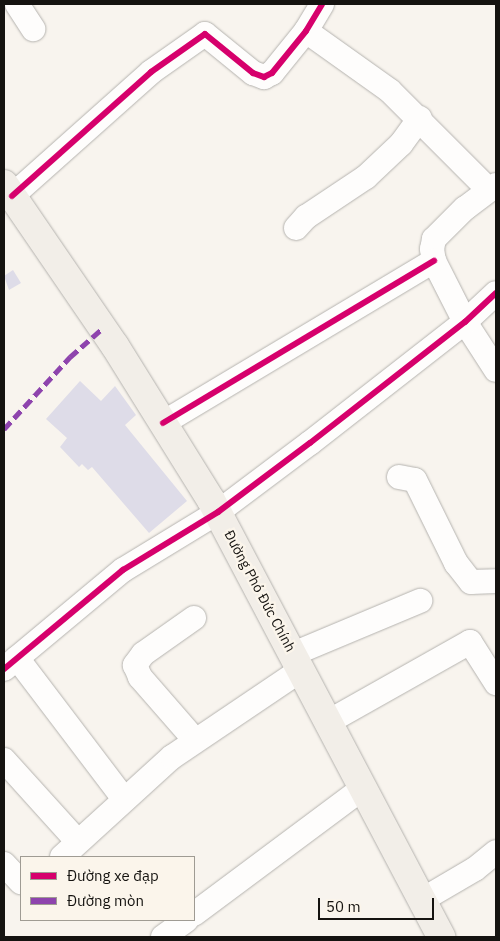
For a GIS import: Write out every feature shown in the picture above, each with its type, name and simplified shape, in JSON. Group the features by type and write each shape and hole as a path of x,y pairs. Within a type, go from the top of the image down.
{"main road":[{"name":"Đường Phó Đức Chính","path":"8,190 115,346 218,512 441,937"}],"street":[{"path":"18,4 33,29"},
{"path":"8,190 151,72 205,34 253,73 264,77 272,73 306,30 322,4"},
{"path":"306,30 390,91 493,188 465,208 434,238 434,262 465,322 496,370"},
{"path":"296,228 306,217 366,177 401,144 420,118"},
{"path":"163,423 434,262"},
{"path":"124,799 10,664 123,570 218,512 465,322 496,293"},
{"path":"399,477 415,480 456,563 471,582 496,581"},
{"path":"4,760 70,850 124,799 195,740 297,662 420,601"},
{"path":"194,618 143,654 135,665 140,677 195,740"},
{"path":"328,722 470,642 496,683"},
{"path":"195,913 363,788"},
{"path":"422,900 475,869 496,852"},
{"path":"4,864 20,881"},
{"path":"163,937 185,921"}],"building":[{"path":"13,270 21,283 9,290 4,276"},
{"path":"80,381 101,401 115,386 136,415 125,425 187,501 149,533 92,467 88,470 82,464 79,467 60,447 67,438 46,419"}],"marked path":[{"path":"4,429 70,357 103,328"}],"cycle path":[{"path":"12,196 151,72 205,34 253,73 264,77 272,73 306,31 322,4"},
{"path":"163,423 434,261"},
{"path":"4,669 123,570 218,512 465,322 496,293"}]}
